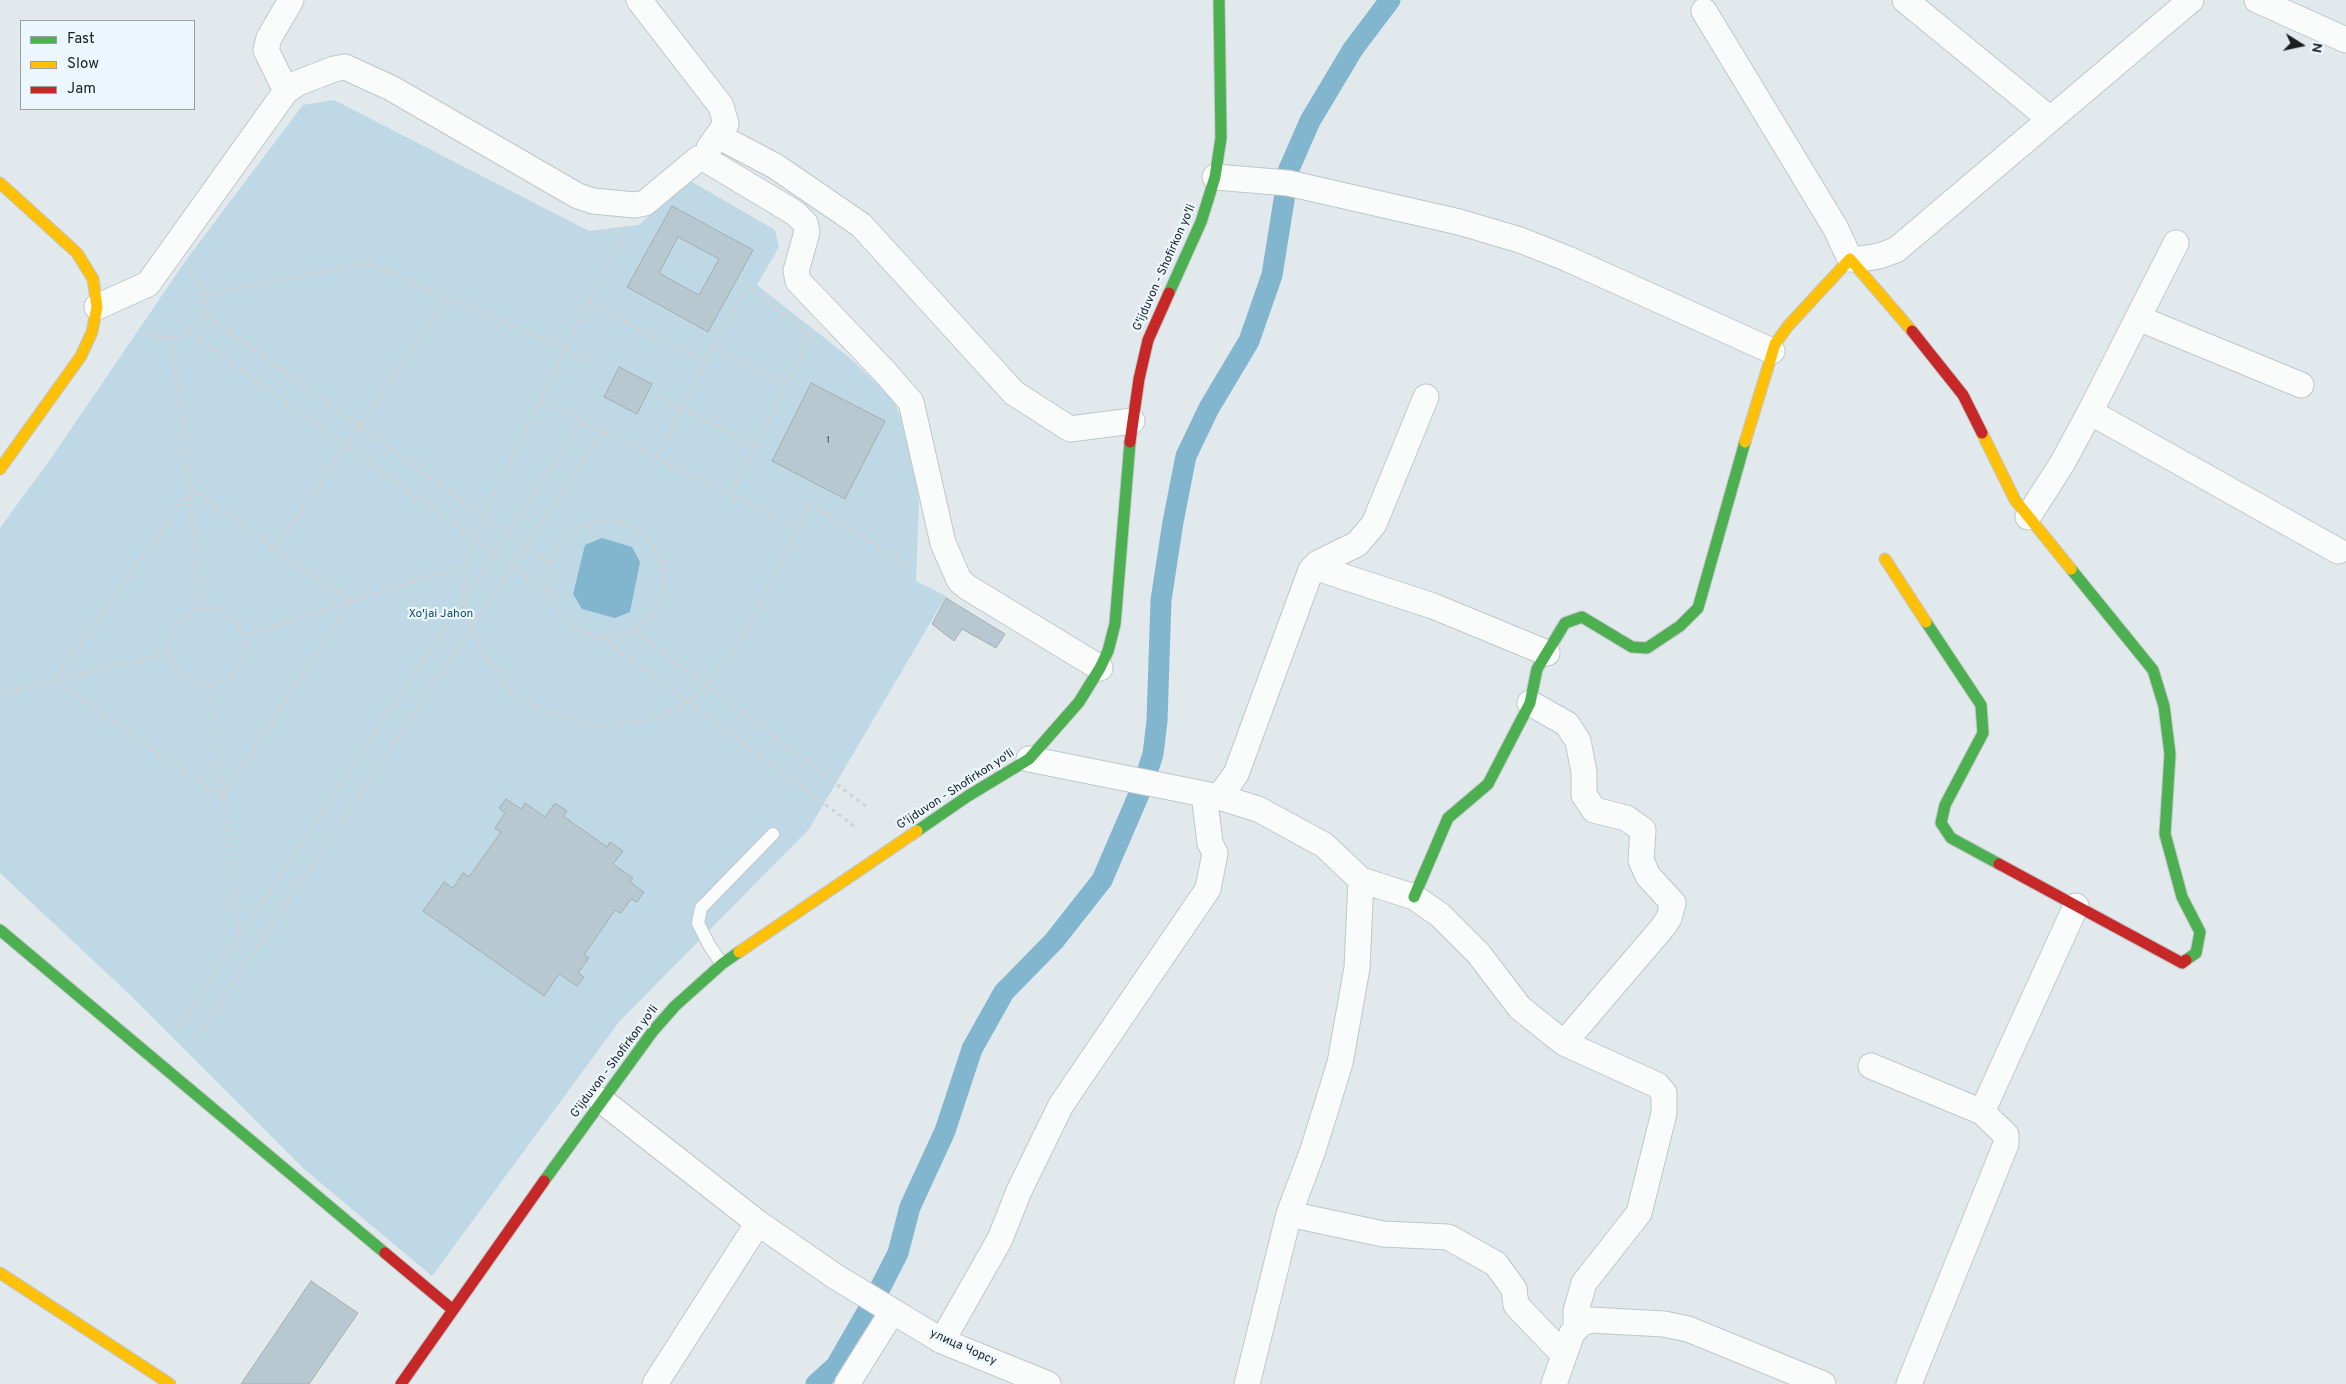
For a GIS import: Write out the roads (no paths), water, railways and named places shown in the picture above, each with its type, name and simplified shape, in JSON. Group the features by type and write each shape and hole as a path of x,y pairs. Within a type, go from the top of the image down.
{"main road":[{"name":"G'ijduvon - Shofirkon yo'li","path":"401,1384 601,1100 652,1031 675,1006 722,964 968,796 1029,759 1079,702 1100,668 1108,651 1115,624 1132,421 1148,340 1201,222 1215,177 1221,130 1219,0"},
{"path":"0,183 77,253 93,279 97,307 92,332 81,356 0,469"},
{"path":"1414,897 1448,818 1488,784 1530,703 1537,669 1565,623 1582,618 1632,647 1647,648 1680,626 1698,608 1772,351 1788,326 1850,259 1941,365 1963,395 2006,484 2028,517 2153,670 2164,706 2170,754 2165,834 2182,897 2200,932 2196,953 2182,963 1951,838 1941,823 1945,805 1982,733 1981,705 1885,559"},
{"path":"0,930 452,1310"},
{"path":"0,1272 170,1384"}],"street":[{"path":"286,91 266,50 269,38 291,0"},
{"path":"639,0 721,106 726,124 702,158"},
{"path":"1905,0 2050,119"},
{"path":"1704,11 1835,227 1850,259 1879,256 1896,250 2192,0"},
{"path":"2258,0 2346,40"},
{"path":"97,307 148,284 286,91 298,83 338,67 356,71 390,88 578,196 605,204 645,203 697,158 702,158 795,213 805,223 807,238 796,270 796,278 909,397 921,439 943,543 959,580 967,587 1100,668"},
{"path":"718,136 775,166 861,225 1014,393 1070,429 1132,421"},
{"path":"1215,177 1282,182 1459,222 1520,240 1568,259 1772,351"},
{"path":"2028,517 2063,462 2176,243"},
{"path":"2138,318 2300,385"},
{"path":"942,1341 1000,1239 1019,1191 1062,1105 1208,889 1215,853 1210,843 1212,795 1236,774 1280,650 1314,567 1357,544 1374,524 1426,397"},
{"path":"2090,412 2338,551"},
{"path":"1314,567 1433,606 1547,653"},
{"path":"1530,703 1566,724 1578,741 1584,772 1584,795 1594,810 1626,818 1643,830 1641,860 1648,876 1673,904 1669,918 1663,927 1564,1043"},
{"path":"1029,759 1212,795 1258,809 1324,845 1361,880 1414,897 1440,915 1478,953 1520,1008 1564,1043 1657,1085 1664,1094 1664,1113 1639,1214 1584,1283 1576,1311 1576,1328"},
{"path":"1247,1384 1289,1214 1313,1150 1340,1063 1357,968 1361,880"},
{"path":"1982,1112 2076,906"},
{"path":"1871,1066 1982,1112 2006,1134 2006,1144 1909,1384"},
{"name":"улица Чорсу","path":"601,1100 758,1224 836,1277 942,1341 1048,1384"},
{"path":"1289,1214 1383,1234 1448,1237 1496,1264 1514,1289 1516,1304 1564,1355"},
{"path":"655,1384 758,1224"},
{"path":"847,1384 887,1309"},
{"path":"1554,1384 1572,1333 1576,1328 1590,1320 1676,1326 1823,1384"}],"lane":[{"path":"722,964 709,945 698,923 701,908 772,834"}],"water":[{"path":"602,538 632,547 640,562 630,612 615,618 582,609 573,594 585,545"}],"waterway":[{"path":"816,1384 836,1366 874,1300 898,1253 910,1207 945,1131 972,1049 1004,992 1054,941 1102,880 1143,785 1153,754 1157,721 1161,600 1173,522 1186,456 1209,408 1249,341 1272,275 1289,169 1310,121 1353,49 1390,0"}],"park label":[{"name":"Xo'jai Jahon","path":"441,615"}]}
